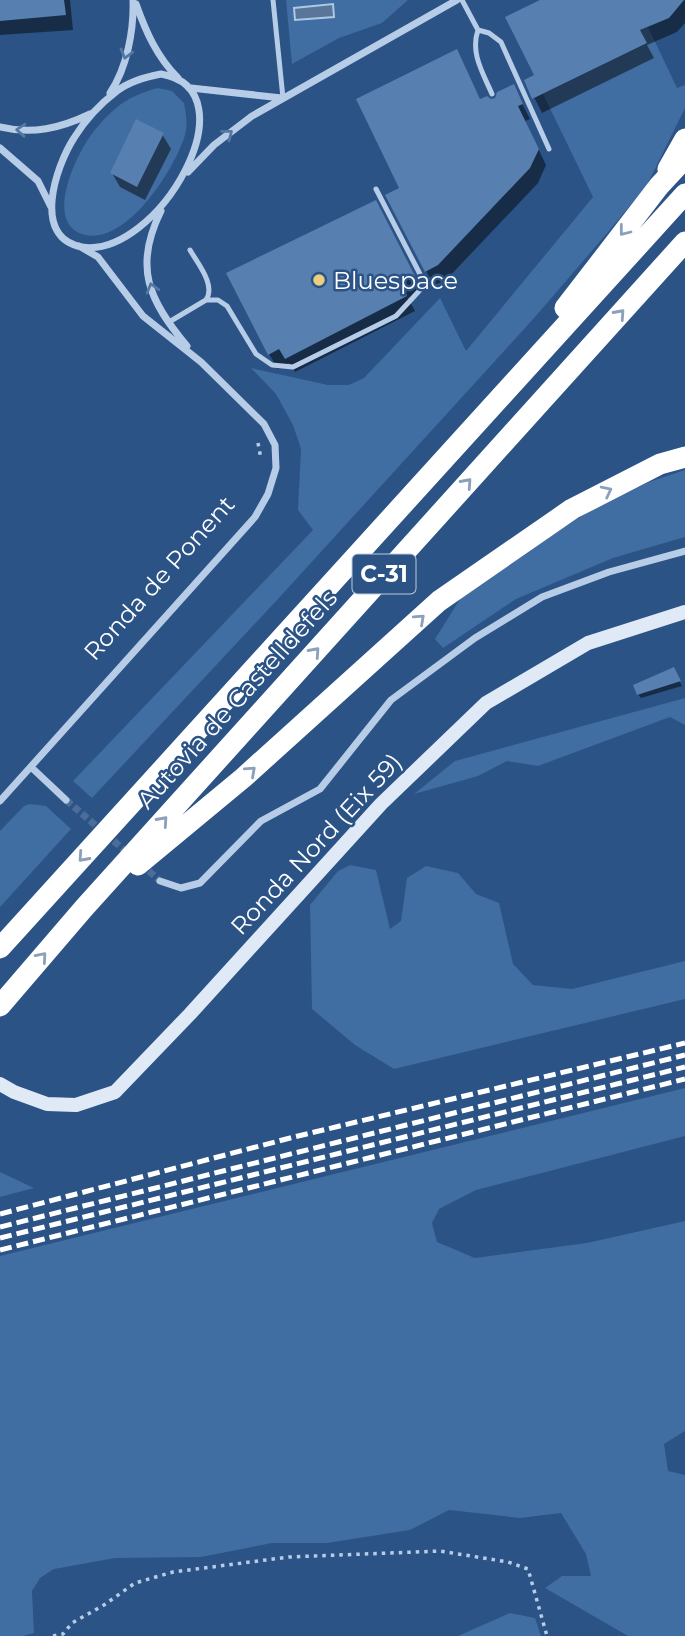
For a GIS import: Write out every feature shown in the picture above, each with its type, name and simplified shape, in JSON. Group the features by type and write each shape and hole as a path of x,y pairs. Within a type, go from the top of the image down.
{"highway":[{"path":"659,186 685,139"},
{"path":"486,413 659,186 685,158"},
{"name":"Autovia de Castelldefels","path":"0,948 685,194"},
{"name":"Autovia de Castelldefels","path":"0,1006 85,908 685,242"},
{"path":"85,908 243,778 439,601 572,509 660,464 685,457"}],"main road":[{"name":"Ronda Nord (Eix 59)","path":"0,1084 47,1104 76,1105 115,1092 190,1014 381,804 486,703 588,643 685,612"}],"street":[{"path":"79,246 109,246 153,216 180,180 193,156 199,130 197,100 191,88 167,67 155,50 134,0"},
{"path":"104,103 116,85 123,64 130,38 134,0"},
{"path":"180,180 214,145 251,116 457,0"},
{"path":"181,80 161,74 134,81 95,111 72,140 62,160 55,179 52,209 54,225 60,235 98,257 143,316 201,362"},
{"path":"191,88 283,98"},
{"path":"0,127 17,131 42,130 69,124 95,111"},
{"path":"0,148 37,181 52,209"},
{"path":"166,200 151,231 147,247 150,286 169,323 201,362"},
{"name":"Ronda de Ponent","path":"0,801 255,517 268,494 276,468 275,445 264,424 201,362"},
{"path":"160,881 181,888 200,883 261,821 320,789 391,700 475,638 542,597 609,572 685,551"},
{"path":"31,767 65,800"}],"lane":[{"path":"273,0 283,98"},
{"path":"462,0 478,30 489,33 501,42 549,149"},
{"path":"478,30 474,40 475,55 492,94"},
{"path":"206,300 218,300 227,306 256,354 272,365 293,367 396,316 420,290 422,278 376,189"},
{"path":"169,323 206,300 210,294 209,285 190,250"}],"path":[{"path":"258,439 261,465"},
{"path":"53,1636 63,1635 72,1623 135,1583 173,1572 289,1557 440,1551 508,1562 527,1569 547,1636"}],"shaded area":[{"path":"286,0 408,0 382,23 339,38 292,64"},
{"path":"333,4 334,17 295,20 294,8"},
{"path":"648,27 677,88 685,85 685,108 647,185 535,317 92,798 73,781 313,530 298,510 301,449 293,425 276,394 251,368 328,385 349,385 364,378 440,298 466,351 593,197 543,94 647,43 640,30"},
{"path":"158,88 172,91 184,103 187,123 185,135 170,167 145,204 129,219 113,230 96,236 79,233 70,226 64,205 69,179 79,155 94,131 115,109 135,96"},
{"path":"685,470 685,537 613,558 516,599 443,648 435,639 462,596 490,576 594,508 649,482"},
{"path":"685,698 685,725 670,717 538,766 507,761 478,776 414,794 455,761"},
{"path":"24,806 46,806 71,829 0,907 0,831"},
{"path":"350,865 376,870 390,929 401,921 407,878 426,866 458,873 476,894 499,903 513,964 533,985 572,989 685,961 685,999 394,1069 355,1045 312,1009 310,905 338,871"},
{"path":"685,1088 685,1136 476,1190 439,1209 432,1223 437,1242 475,1258 587,1243 685,1221 685,1431 664,1444 668,1471 685,1475 685,1636 628,1636 545,1588 562,1576 591,1576 586,1554 561,1513 520,1518 449,1510 410,1530 327,1543 272,1543 201,1557 115,1558 54,1569 40,1578 32,1591 34,1633 0,1636 0,1256"},
{"path":"0,1172 34,1188 0,1197"},
{"path":"510,1613 535,1618 541,1636 458,1636"}],"building":[{"path":"0,0 64,0 66,15 0,21"},
{"path":"540,0 684,0 669,18 640,30 647,43 532,99 524,80 534,75 505,17"},
{"path":"457,49 480,99 487,96 495,98 497,92 514,84 523,104 518,106 539,149 530,168 438,265 425,272 385,195 399,188 356,99"},
{"path":"136,119 164,133 137,187 110,173"},
{"name":"Bluespace","path":"376,200 415,276 401,283 407,296 285,359 279,349 268,355 226,273"},
{"path":"674,667 681,681 637,695 633,685"}],"tunnel":[{"path":"66,800 129,854"},
{"path":"141,864 160,881"}],"railway":[{"path":"0,1214 294,1137 685,1043"},
{"path":"0,1227 685,1055"},
{"path":"0,1238 685,1067"},
{"path":"0,1250 685,1079"}],"place":[{"name":"Bluespace","path":"319,280"}]}
